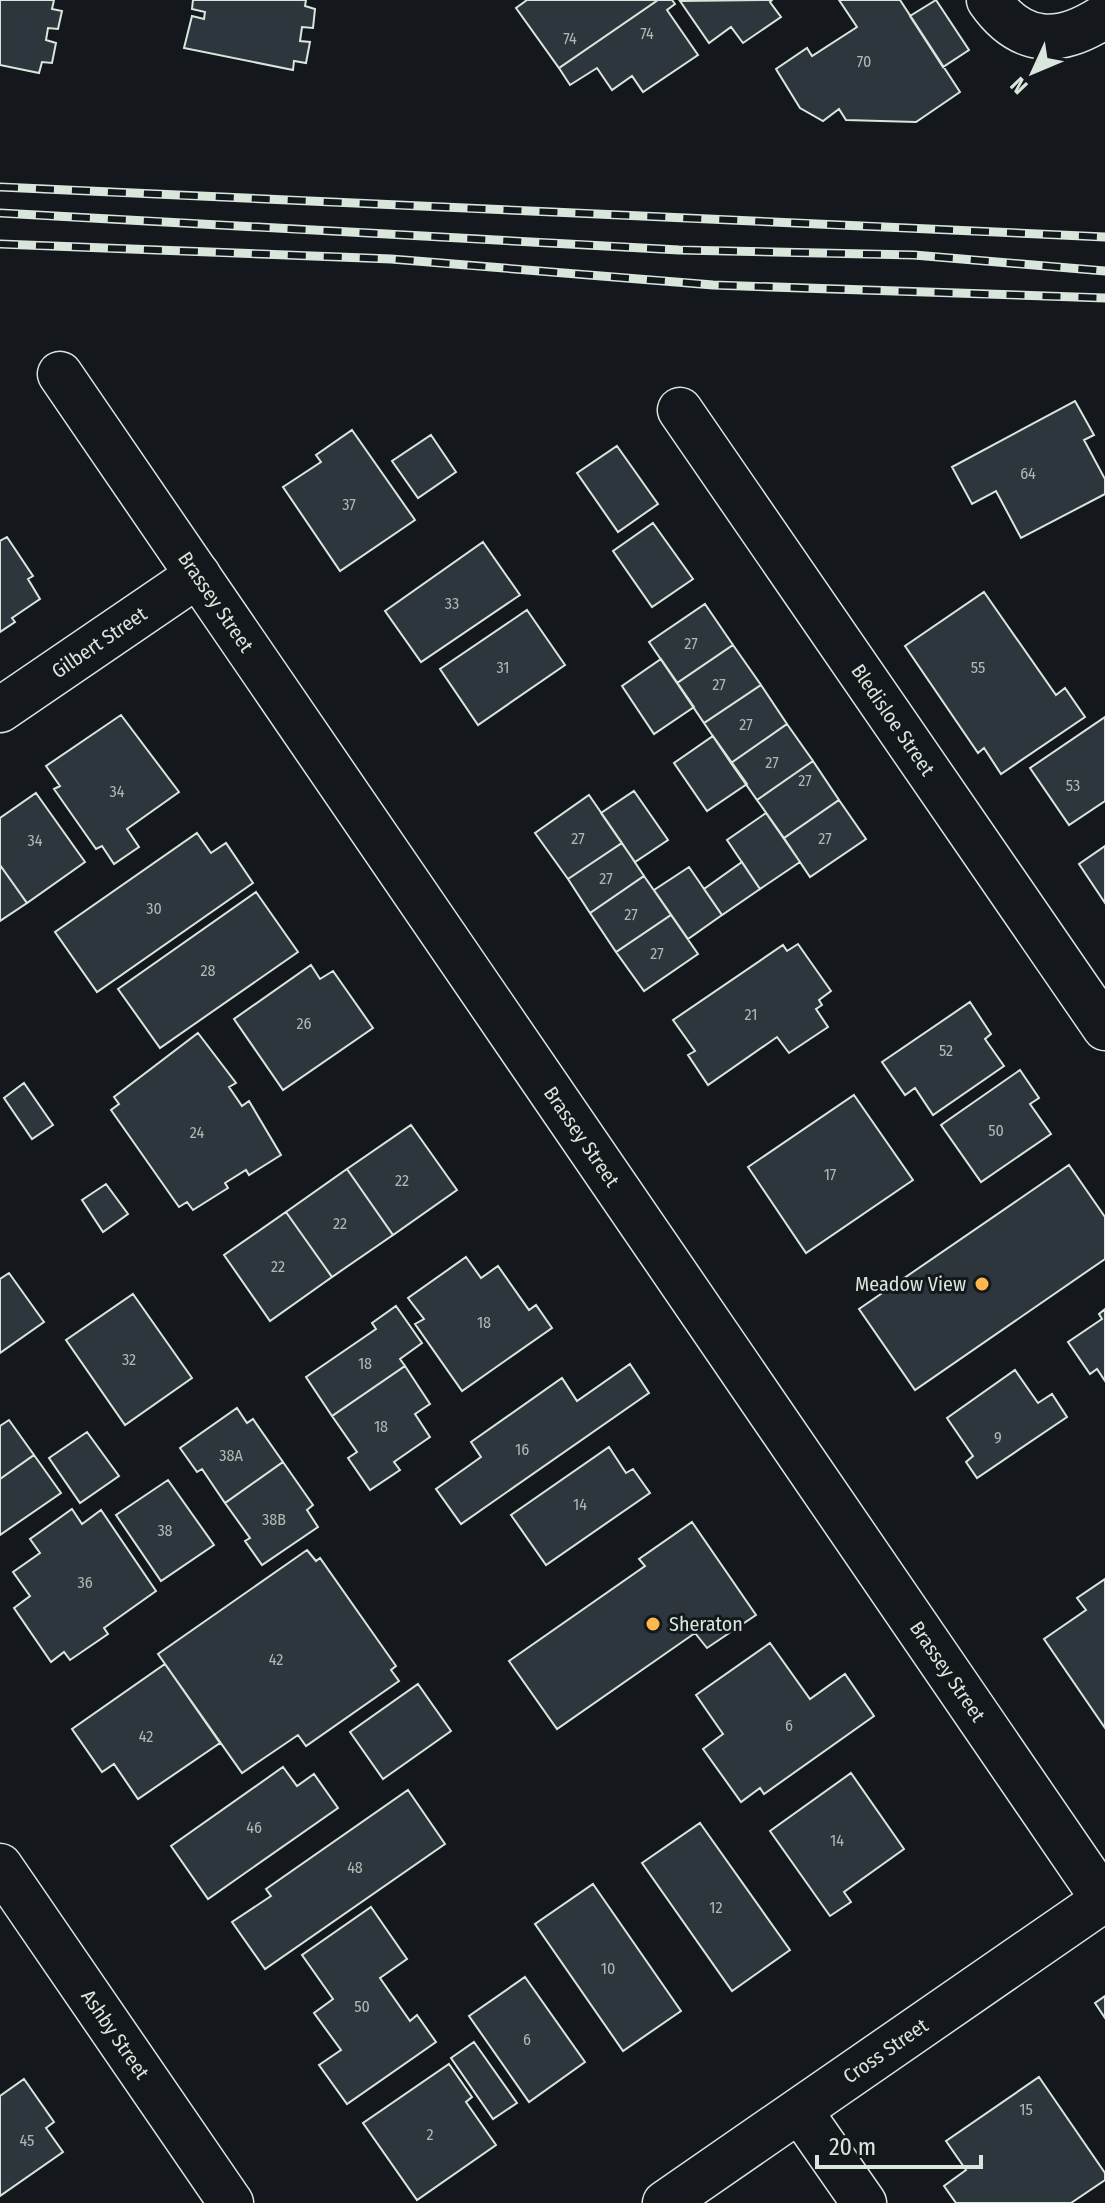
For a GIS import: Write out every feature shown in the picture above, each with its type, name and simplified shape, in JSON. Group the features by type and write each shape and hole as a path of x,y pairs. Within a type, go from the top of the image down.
{"street":[{"path":"989,0 1014,30 1044,36 1081,29 1105,16"},
{"name":"Brassey Street","path":"60,374 1105,1900"},
{"name":"Bledisloe Street","path":"680,410 1105,1028"},
{"name":"Gilbert Street","path":"0,710 198,575"},
{"name":"Ashby Street","path":"0,1866 231,2203"},
{"name":"Cross Street","path":"665,2203 1105,1900"},
{"path":"800,2111 864,2203"}],"building":[{"path":"0,0 54,0 52,9 62,11 58,29 48,28 46,40 56,43 52,63 42,62 39,73 0,65"},
{"path":"193,0 306,0 305,6 315,9 313,28 302,27 300,41 310,42 306,63 294,61 293,70 184,48 192,16 204,19 205,12 192,9"},
{"path":"527,0 658,0 559,68 516,8"},
{"path":"658,0 672,0 675,4 667,10 698,55 643,92 632,76 612,90 597,68 570,85 559,68"},
{"path":"772,0 770,2 781,17 743,43 731,27 709,43 680,1"},
{"path":"839,0 900,0 960,92 916,122 846,120 839,109 823,121 800,108 776,69 807,48 812,56 857,27"},
{"path":"936,0 969,50 943,67 910,16"},
{"path":"1075,401 1094,435 1084,440 1105,479 1105,494 1021,538 996,491 972,504 952,467"},
{"path":"352,430 415,520 340,571 283,487 321,462 316,455"},
{"path":"431,435 456,472 418,498 392,461"},
{"path":"617,446 658,504 618,532 577,473"},
{"path":"653,523 693,579 652,607 613,551"},
{"path":"7,537 33,576 28,579 40,599 12,618 15,622 0,632 0,541"},
{"path":"483,542 520,595 421,662 385,611"},
{"path":"984,592 1056,695 1065,688 1085,717 1001,774 984,748 978,753 905,646"},
{"path":"705,604 733,645 677,683 649,642"},
{"path":"527,610 565,665 478,725 440,669"},
{"path":"733,645 761,685 704,723 677,683"},
{"path":"661,659 694,707 654,734 622,686"},
{"path":"761,685 787,724 731,763 704,723"},
{"path":"121,715 179,792 127,829 139,847 114,864 102,846 96,849 54,789 60,786 46,766"},
{"path":"1105,717 1105,801 1069,825 1030,768"},
{"path":"787,724 813,761 757,800 731,763"},
{"path":"713,736 747,784 707,811 674,763"},
{"path":"813,761 839,800 784,838 757,800"},
{"path":"634,791 668,840 635,862 601,813"},
{"path":"36,793 85,862 27,903 0,865 0,818"},
{"path":"589,795 622,843 568,879 535,833"},
{"path":"839,800 866,839 810,877 784,838"},
{"path":"766,813 800,862 760,889 727,840"},
{"path":"197,833 211,853 226,843 253,883 97,992 55,932"},
{"path":"622,843 644,876 590,913 568,879"},
{"path":"1105,846 1105,903 1079,864"},
{"path":"742,862 760,889 722,915 704,889"},
{"path":"0,865 27,903 0,921"},
{"path":"689,867 722,915 688,939 654,890"},
{"path":"644,876 671,915 616,952 590,913"},
{"path":"256,892 298,952 160,1048 118,989"},
{"path":"671,915 698,954 644,991 616,952"},
{"path":"798,944 831,991 819,1000 822,1005 816,1009 828,1027 789,1053 777,1037 708,1085 688,1055 695,1051 673,1020 783,945 787,951"},
{"path":"311,965 320,979 333,971 373,1028 283,1090 234,1019"},
{"path":"970,1002 991,1034 985,1039 1004,1066 933,1115 915,1088 905,1095 882,1062"},
{"path":"198,1033 236,1083 229,1087 242,1106 249,1101 281,1155 249,1175 246,1170 225,1183 228,1188 193,1210 187,1202 179,1207 111,1110 119,1104 114,1097"},
{"path":"1020,1070 1039,1098 1030,1104 1051,1134 981,1182 941,1125"},
{"path":"24,1083 53,1125 32,1139 4,1098"},
{"path":"854,1095 913,1180 806,1253 748,1167"},
{"path":"411,1125 457,1190 393,1235 347,1169"},
{"name":"Meadow View","path":"1069,1165 1105,1217 1105,1259 915,1390 859,1309"},
{"path":"347,1169 393,1235 332,1277 286,1212"},
{"path":"106,1184 128,1214 103,1232 82,1200"},
{"path":"286,1212 332,1277 270,1321 224,1255"},
{"path":"466,1257 481,1278 498,1266 529,1310 536,1305 552,1328 462,1391 415,1324 424,1319 408,1298"},
{"path":"9,1273 44,1322 0,1353 0,1279"},
{"path":"133,1294 192,1378 125,1425 66,1340"},
{"path":"396,1306 422,1343 400,1359 405,1366 332,1416 306,1377 376,1329 372,1323"},
{"path":"1105,1309 1105,1381 1097,1369 1090,1374 1068,1342 1102,1319 1099,1314"},
{"path":"630,1364 649,1393 461,1524 436,1489 481,1457 471,1442 562,1378 577,1401"},
{"path":"405,1366 430,1404 415,1414 430,1437 394,1462 400,1470 370,1490 348,1458 357,1452 332,1416"},
{"path":"1015,1370 1038,1403 1052,1394 1067,1417 977,1478 966,1462 973,1456 947,1418"},
{"path":"237,1408 247,1423 253,1419 283,1462 225,1503 202,1469 197,1472 180,1448"},
{"path":"9,1420 34,1455 0,1479 0,1426"},
{"path":"87,1432 119,1476 80,1503 49,1458"},
{"path":"609,1447 626,1473 633,1469 650,1493 546,1565 511,1515"},
{"path":"34,1455 61,1493 0,1535 0,1479"},
{"path":"283,1462 313,1505 307,1510 318,1527 262,1565 245,1541 250,1538 225,1503"},
{"path":"168,1480 214,1545 161,1581 116,1515"},
{"path":"72,1509 82,1524 101,1510 156,1591 104,1628 108,1634 70,1660 64,1652 51,1662 14,1608 30,1596 13,1572 40,1553 30,1539"},
{"name":"Sheraton","path":"692,1522 756,1615 707,1648 695,1633 557,1729 509,1661 645,1566 639,1559"},
{"path":"307,1550 316,1561 320,1558 396,1666 391,1670 399,1681 306,1746 298,1735 242,1773 158,1654"},
{"path":"1105,1579 1105,1728 1044,1639 1086,1610 1077,1598"},
{"path":"770,1643 810,1699 845,1674 874,1716 764,1794 760,1788 741,1802 703,1749 723,1734 696,1695"},
{"path":"165,1664 220,1743 138,1799 114,1764 102,1772 72,1729"},
{"path":"418,1684 451,1731 383,1779 350,1732"},
{"path":"283,1767 297,1786 314,1774 338,1808 208,1899 171,1846"},
{"path":"851,1773 904,1849 844,1892 851,1902 830,1916 770,1831"},
{"path":"408,1790 445,1844 265,1969 232,1922 271,1896 266,1889"},
{"path":"700,1823 790,1950 732,1991 642,1863"},
{"path":"593,1884 681,2011 623,2051 535,1924"},
{"path":"371,1907 407,1959 380,1978 410,2021 417,2015 436,2042 347,2104 319,2065 341,2050 314,2013 333,1999 302,1955"},
{"path":"525,1977 585,2062 529,2102 469,2016"},
{"path":"1105,1996 1105,2018 1095,2003"},
{"path":"474,2042 517,2103 493,2119 451,2058"},
{"path":"449,2064 472,2097 466,2102 496,2145 417,2200 363,2123"},
{"path":"1039,2077 1105,2173 1105,2180 1071,2203 956,2203 944,2186 966,2170 946,2141"},
{"path":"24,2079 54,2122 46,2128 63,2152 0,2196 0,2096"}],"railway":[{"path":"0,187 1105,237"},
{"path":"0,213 679,250 914,255 1105,271"},
{"path":"0,244 391,259 713,285 1105,298"}],"place":[{"name":"Meadow View","path":"982,1284"},
{"name":"Sheraton","path":"653,1624"}]}
